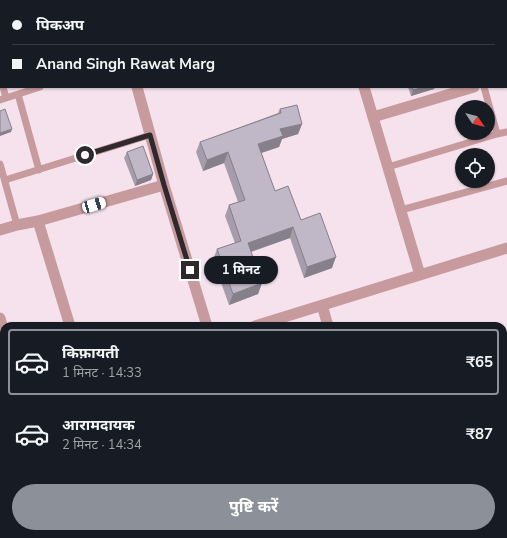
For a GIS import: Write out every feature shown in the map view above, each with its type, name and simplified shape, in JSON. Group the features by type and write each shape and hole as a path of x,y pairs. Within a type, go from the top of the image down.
{"street":[{"path":"137,88 164,185 206,322"},
{"path":"364,88 420,275"},
{"path":"373,117 439,92 467,88"},
{"path":"0,230 17,224 38,221 164,185"},
{"path":"38,221 69,322"},
{"path":"277,322 322,305 507,248"},
{"path":"322,305 327,322"}],"lane":[{"path":"2,88 3,99 37,88"},
{"path":"484,88 497,134"},
{"path":"18,94 39,170"},
{"path":"388,167 507,132"},
{"path":"4,180 150,135"},
{"path":"0,164 17,224"},
{"path":"401,210 507,181"}],"building":[{"path":"297,105 302,124 280,129 283,136 258,144 275,191 288,186 301,220 320,213 336,257 307,267 293,227 248,243 262,283 233,294 217,249 241,241 229,205 245,200 228,152 207,160 200,142 281,113 280,109"},
{"path":"5,109 12,129 0,133 0,111"},
{"path":"143,146 153,174 137,180 127,152"}],"route":[{"path":"85,155 150,135 190,270"}]}
